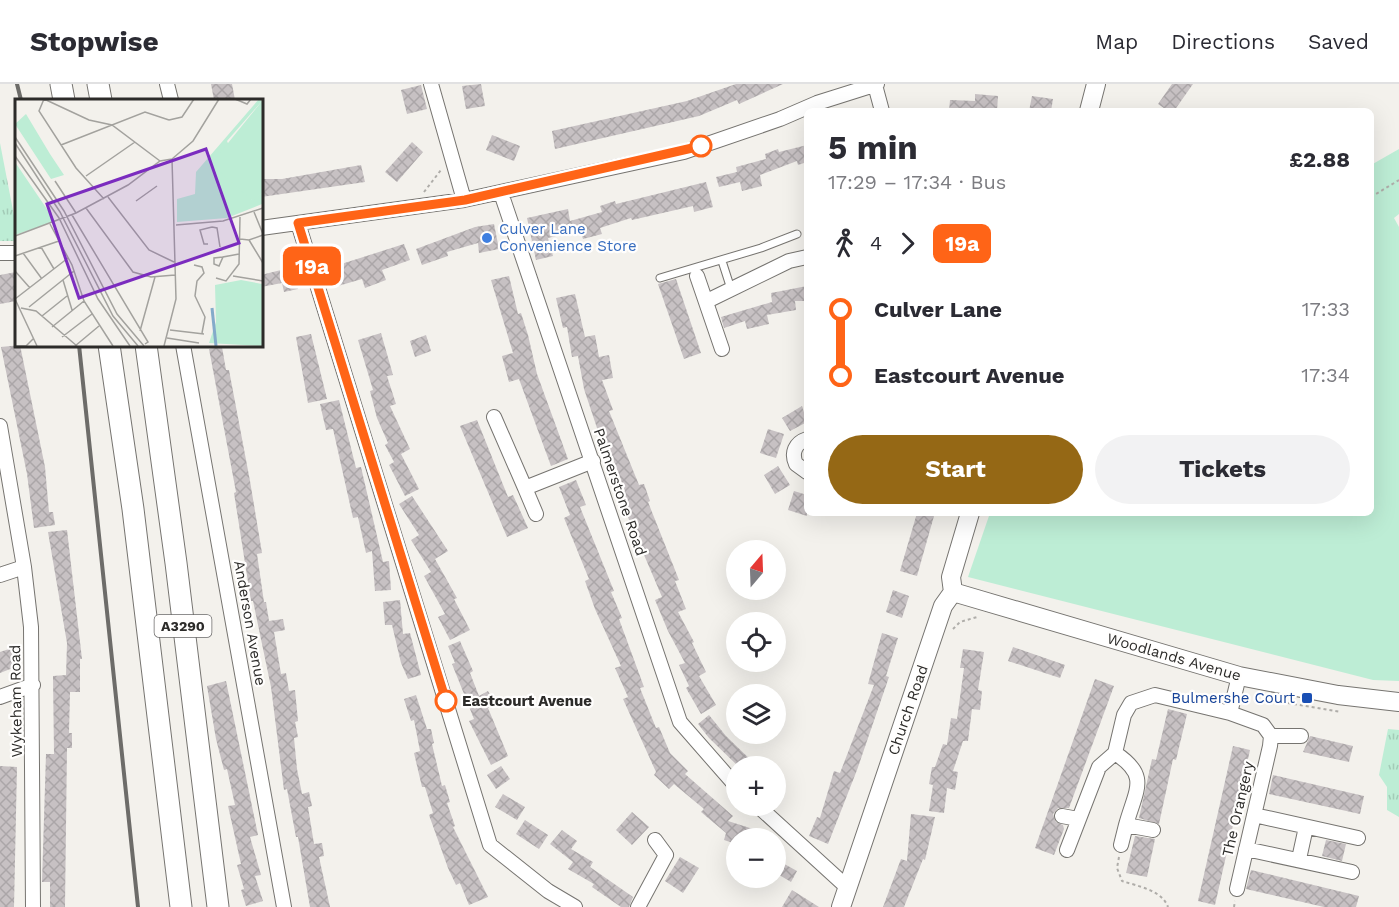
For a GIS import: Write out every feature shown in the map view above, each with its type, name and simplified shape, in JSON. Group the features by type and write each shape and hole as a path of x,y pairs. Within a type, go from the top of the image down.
{"main road":[{"path":"61,84 64,99"},
{"path":"98,84 101,99"},
{"name":"A3290","path":"109,346 133,509 181,907"},
{"name":"A3290","path":"146,346 176,563 218,907"}],"street":[{"path":"167,84 171,99"},
{"path":"432,84 465,200"},
{"path":"805,108 876,84 881,108"},
{"path":"1090,108 1096,84"},
{"path":"262,228 412,209 501,193 684,152 804,109"},
{"name":"Palmerstone Road","path":"501,193 680,722 726,775"},
{"path":"298,223 490,845 548,891 575,907"},
{"path":"707,301 789,261 804,258"},
{"path":"697,276 722,348"},
{"name":"Anderson Avenue","path":"183,346 284,907"},
{"path":"494,417 536,514"},
{"name":"Wykeham Road","path":"0,426 24,567 31,627 33,907"},
{"path":"804,440 798,443 794,454 796,464 804,470"},
{"path":"525,488 593,462"},
{"name":"Church Road","path":"841,907 931,650 943,606 953,592 951,578 969,516"},
{"path":"0,575 24,567"},
{"name":"Woodlands Avenue","path":"953,592 1239,676 1338,695 1399,702"},
{"path":"1230,713 1239,676"},
{"path":"0,697 33,685"},
{"path":"1067,850 1099,767 1115,753 1124,715 1131,703 1141,698 1155,695 1230,713 1263,725 1271,736 1301,736"},
{"name":"The Orangery","path":"1237,889 1271,736"},
{"path":"1115,753 1133,765 1138,776 1121,845"},
{"path":"1254,815 1358,838"},
{"path":"769,816 848,888"},
{"path":"1062,816 1078,819"},
{"path":"1126,825 1153,830"},
{"path":"1299,859 1306,827"},
{"path":"638,907 666,855 655,840"},
{"path":"1246,849 1352,872"}],"lane":[{"path":"660,278 722,261 797,234"},
{"path":"722,261 731,290"}],"path":[{"path":"412,209 453,154"},
{"path":"1374,195 1399,180"},
{"path":"948,634 960,622 969,619"},
{"path":"1121,845 1117,868 1122,881 1150,889 1166,902 1168,907"}],"green space":[{"path":"0,143 15,221 15,241 0,241"},
{"path":"1399,149 1399,214 1394,218 1399,227 1399,681 1373,680 968,577 989,516 1374,516 1374,163"},
{"path":"1388,729 1399,730 1399,817 1387,810 1387,787 1379,775"}],"building":[{"path":"211,84 232,84 235,99 214,99"},
{"path":"481,84 485,106 466,109 462,86"},
{"path":"736,84 783,84 739,104 737,100 699,116 555,149 552,131 687,101"},
{"path":"1172,84 1193,84 1176,108 1164,108 1158,104"},
{"path":"421,85 427,109 407,114 401,90"},
{"path":"975,94 998,96 997,108 949,108 950,100 975,101"},
{"path":"1032,96 1053,99 1052,108 1030,108"},
{"path":"492,135 520,146 514,161 486,150"},
{"path":"412,142 423,152 397,182 385,172"},
{"path":"804,146 804,163 798,165 797,161 760,175 762,186 742,191 740,182 719,187 716,177 737,172 736,167 766,159 765,154 778,149 779,152"},
{"path":"361,165 365,182 262,197 262,179 282,179"},
{"path":"706,182 713,207 694,212 693,206 632,220 631,218 600,228 602,234 583,239 580,230 548,238 553,256 536,260 527,218 568,209 570,221 602,212 600,206 615,201 616,204"},
{"path":"494,224 499,249 479,253 478,243 447,252 448,256 422,265 416,249 475,227"},
{"path":"404,244 410,260 382,270 386,280 365,288 362,279 338,286 332,267"},
{"path":"293,267 298,289 284,292 282,283 262,287 262,275"},
{"path":"15,272 15,301 0,304 0,275"},
{"path":"509,276 518,314 521,313 528,335 537,374 568,459 551,466 519,379 509,382 502,356 513,353 491,280"},
{"path":"676,279 701,353 684,359 658,284"},
{"path":"804,287 804,301 795,301 796,310 767,315 769,324 747,329 745,321 724,328 721,317 772,302 771,293"},
{"path":"575,294 585,337 595,335 599,357 609,355 613,378 602,380 613,410 609,411 639,485 644,484 650,501 648,502 679,580 675,581 686,609 678,612 694,642 692,643 706,672 699,676 716,705 701,714 686,688 689,686 679,665 685,663 655,600 662,597 627,515 621,492 625,491 609,448 605,450 584,389 578,356 572,357 567,327 563,328 556,298"},
{"path":"381,333 393,375 387,376 396,404 390,406 410,449 401,454 419,489 405,496 389,465 394,462 385,445 388,443 377,418 370,391 373,390 358,340"},
{"path":"311,334 327,399 308,403 296,337"},
{"path":"426,335 431,351 415,357 410,341"},
{"path":"20,346 45,467 49,512 53,512 55,525 34,528 27,474 1,347"},
{"path":"222,347 226,370 229,370 262,553 257,554 264,602 266,602 269,621 283,619 285,630 274,632 281,674 286,673 289,691 295,690 298,721 295,722 298,737 294,738 297,769 302,794 309,792 312,806 308,807 314,844 322,843 324,856 319,857 330,907 310,907 298,837 296,837 287,789 284,790 271,687 253,601 251,601 234,493 236,492 209,349"},
{"path":"339,400 356,468 361,467 383,562 389,561 391,590 375,591 372,551 366,553 358,517 353,518 333,429 326,430 320,404"},
{"path":"802,406 804,424 790,431 782,418"},
{"path":"477,420 508,497 513,495 528,528 507,537 460,426"},
{"path":"768,429 784,434 776,458 760,453"},
{"path":"778,466 790,485 775,494 764,475"},
{"path":"576,480 586,505 580,507 614,591 611,592 622,618 619,619 644,687 640,688 656,728 659,727 670,753 688,771 685,774 726,810 726,816 733,816 728,821 750,828 726,828 726,833 701,812 704,809 674,784 669,789 654,775 656,772 623,699 628,697 615,668 621,666 585,581 589,579 564,518 570,515 559,487"},
{"path":"794,491 804,494 804,515 788,510"},
{"path":"412,496 448,551 435,559 457,598 454,599 470,630 450,640 438,617 445,614 424,576 431,572 411,540 419,535 399,504"},
{"path":"916,516 934,516 917,576 900,571"},
{"path":"67,530 82,659 80,659 80,692 70,692 69,733 72,733 72,748 67,748 65,907 50,907 50,882 42,882 46,754 54,754 53,676 66,675 67,643 48,532"},
{"path":"893,590 909,596 902,618 886,612"},
{"path":"400,600 403,634 410,633 421,675 408,679 401,663 392,625 385,625 383,602"},
{"path":"882,633 898,638 886,676 889,677 857,770 828,844 809,836 817,817 820,818 834,771 840,773 874,685 868,684"},
{"path":"460,641 473,671 470,673 479,696 488,691 495,704 488,708 508,756 491,765 469,721 474,719 452,664 455,663 448,646"},
{"path":"1013,647 1065,665 1060,678 1008,661"},
{"path":"12,648 18,666 0,673 0,652"},
{"path":"963,649 984,652 978,690 982,691 980,710 972,709 968,741 963,741 953,771 958,772 955,790 947,788 944,813 929,811 933,785 929,784 932,767 935,767 943,744 947,745 951,718 957,719 964,668 960,668"},
{"path":"1095,679 1114,686 1069,808 1058,808 1053,814 1056,822 1063,825 1064,829 1054,855 1035,848"},
{"path":"226,681 258,835 250,837 261,875 255,876 263,901 246,906 237,865 241,864 228,806 235,805 227,769 224,770 216,739 207,686"},
{"path":"416,695 427,729 431,729 434,743 432,744 442,786 445,785 450,802 447,803 455,826 453,827 488,897 469,905 460,883 456,885 448,868 429,815 433,813 425,787 422,787 414,753 420,751 414,720 411,721 404,699"},
{"path":"1168,709 1187,714 1176,760 1173,759 1159,824 1139,818 1152,759 1156,760"},
{"path":"709,715 726,736 726,744 734,744 747,756 728,756 698,724"},
{"path":"1310,736 1353,746 1349,762 1303,752"},
{"path":"1233,746 1250,750 1215,905 1198,901"},
{"path":"0,766 17,767 14,907 0,907"},
{"path":"501,766 510,779 496,789 487,775"},
{"path":"1273,775 1364,796 1360,814 1269,794"},
{"path":"503,794 525,807 517,820 495,807"},
{"path":"632,812 649,827 632,845 616,830"},
{"path":"911,814 935,817 925,860 923,859 904,907 883,907 901,859 907,861"},
{"path":"525,820 548,835 539,849 516,834"},
{"path":"562,830 577,841 571,849 593,862 590,867 633,897 629,907 621,907 592,887 594,884 568,869 573,862 550,844"},
{"path":"1135,836 1155,839 1147,877 1126,873"},
{"path":"1326,840 1346,844 1342,861 1322,856"},
{"path":"680,857 699,868 683,893 665,881"},
{"path":"786,865 797,871 791,882 786,879"},
{"path":"1251,870 1359,896 1356,907 1324,907 1246,889"},
{"path":"792,890 819,907 782,907"}],"railway":[{"path":"17,84 21,99"},
{"path":"79,346 138,907"}],"bus line":[{"name":"19a","path":"446,701 298,223 465,200 684,152 701,146"}],"place":[{"name":"Culver Lane Convenience Store","path":"487,238"},
{"name":"Bulmershe Court","path":"1307,698"},
{"name":"Eastcourt Avenue","path":"446,701"}]}
